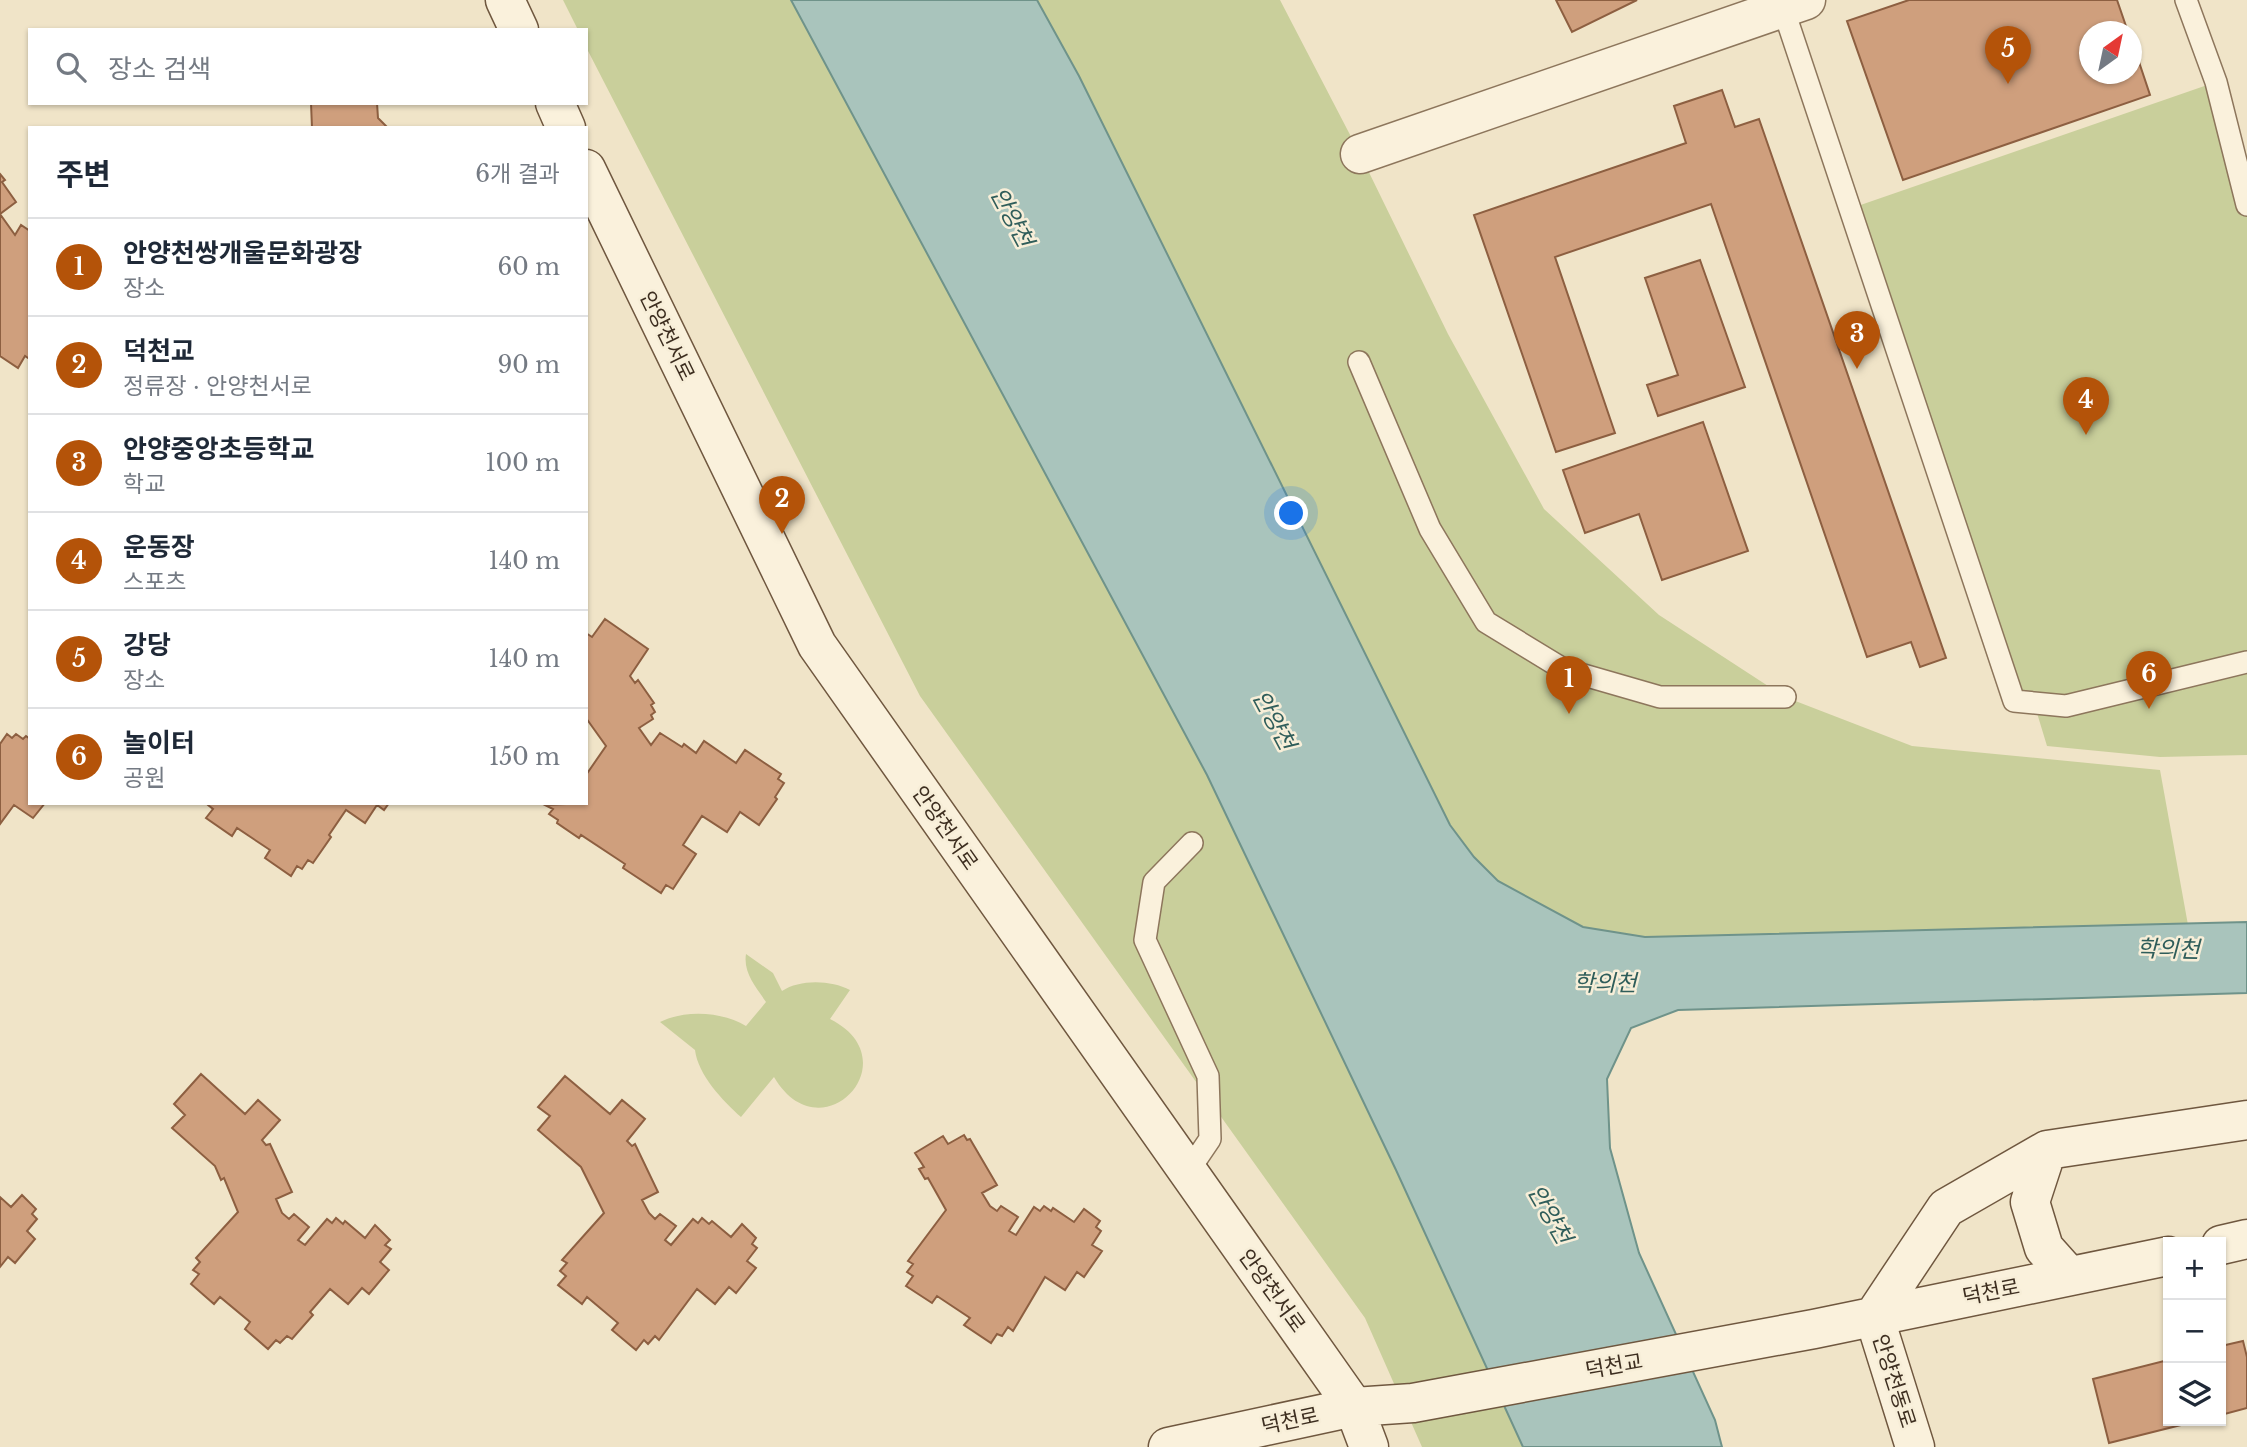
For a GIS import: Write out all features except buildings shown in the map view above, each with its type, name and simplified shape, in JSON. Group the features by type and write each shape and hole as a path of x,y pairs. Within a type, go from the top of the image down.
{"street":[{"path":"505,0 518,28"},
{"path":"1360,154 1794,4"},
{"path":"556,105 565,126"},
{"name":"안양천서로","path":"588,173 817,645 1187,1173 1354,1406 1369,1447"},
{"path":"1874,1316 1946,1208 2048,1150 2247,1120"},
{"path":"2048,1150 2029,1202 2044,1248 2069,1276"},
{"path":"2226,1244 2247,1239"},
{"name":"덕천로","path":"1814,1329 2163,1257"},
{"name":"안양천동로","path":"1874,1316 1915,1447"},
{"name":"덕천교","path":"1413,1403 1814,1329"},
{"name":"덕천로","path":"1168,1447 1354,1406 1413,1403"}],"lane":[{"path":"2186,0 2216,82 2247,205"},
{"path":"1794,4 2014,701 2066,706 2247,662"},
{"path":"1359,362 1430,529 1486,622 1563,669 1660,697 1785,697"},
{"path":"1187,1173 1210,1139 1208,1076 1145,940 1154,882 1192,843"}],"green space":[{"path":"563,0 791,0 1207,775 1396,1170 1523,1447 1422,1447 1365,1318 920,696 588,51 588,28 577,28"},
{"path":"1037,0 1280,0 1360,154 1448,334 1544,509 1659,615 1785,697 1912,746 2160,770 2188,925 1645,937 1583,927 1498,881 1474,857 1450,825 1079,76"},
{"path":"2216,82 2247,205 2247,755 2160,757 2047,746 2037,713 2014,701 1849,209"},
{"path":"746,954 773,973 782,991 798,984 816,982 834,984 850,990 830,1019 853,1037 862,1057 861,1076 850,1093 834,1105 814,1107 793,1099 774,1077 741,1117 706,1078 695,1050 660,1022 681,1015 704,1014 727,1018 746,1026 766,1002 748,974"}],"water":[{"path":"791,0 1037,0 1079,76 1450,825 1474,857 1498,881 1583,927 1645,937 2247,922 2247,993 1678,1010 1631,1028 1607,1079 1610,1148 1639,1253 1715,1420 1722,1447 1523,1447 1396,1170 1207,775"}],"place":[{"name":"강당","path":"2008,84"},
{"name":"안양중앙초등학교","path":"1857,369"},
{"name":"운동장","path":"2086,435"},
{"name":"덕천교","path":"782,534"},
{"name":"놀이터","path":"2149,709"},
{"name":"안양천쌍개울문화광장","path":"1569,714"}],"water label":[{"name":"안양천","path":"1012,217"},
{"name":"안양천","path":"1274,720"},
{"name":"학의천","path":"2168,949"},
{"name":"학의천","path":"1605,983"},
{"name":"안양천","path":"1550,1214"}]}
